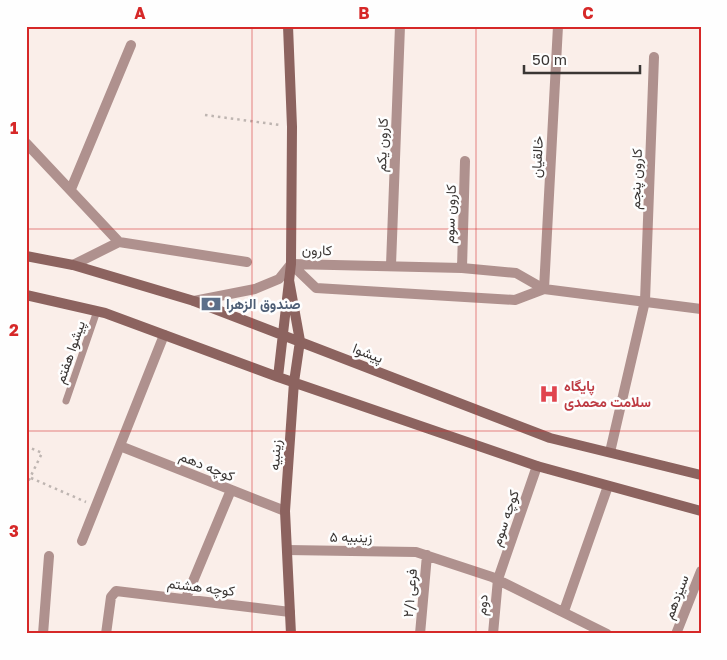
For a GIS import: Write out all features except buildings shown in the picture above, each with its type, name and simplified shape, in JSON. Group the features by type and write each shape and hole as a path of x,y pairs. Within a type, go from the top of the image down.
{"street":[{"name":"زینبیه","path":"278,377 291,264 292,127 288,26"},
{"name":"کارون یکم","path":"391,265 400,26"},
{"name":"خالقیان","path":"544,289 558,26"},
{"path":"71,189 131,45"},
{"name":"کارون پنجم","path":"610,452 645,301 654,57"},
{"path":"26,143 119,242"},
{"name":"کارون سوم","path":"462,268 466,161"},
{"path":"73,265 119,242 247,262"},
{"name":"پیشوا","path":"26,256 73,265 194,301 550,438 701,475"},
{"name":"کارون","path":"291,264 391,265 516,272 544,289 701,309"},
{"name":"کارون","path":"291,264 316,288 515,300 544,289"},
{"path":"194,301 255,289 279,279 291,264"},
{"name":"زینبیه","path":"290,280 300,341 294,382 285,511 291,634"},
{"path":"26,295 97,311 278,377 537,466 701,510"},
{"path":"82,541 164,335"},
{"name":"کوچه دهم","path":"120,446 285,511"},
{"name":"کوچه سوم","path":"498,579 537,466"},
{"path":"564,611 608,486"},
{"path":"186,598 232,490"},
{"name":"زینبیه ۵","path":"287,550 416,552 498,579 607,634"},
{"path":"43,634 48,556"},
{"name":"فرعی ۲/۱","path":"420,634 427,556"},
{"name":"سیزدهم","path":"676,634 701,571"},
{"name":"دوم","path":"493,634 498,579"},
{"name":"کوچه هشتم","path":"106,634 111,597 116,591 290,612"}],"lane":[{"name":"پیشوا هفتم","path":"66,401 97,311"}],"path":[{"path":"205,115 292,127"},
{"path":"26,446 42,453 26,486"},
{"path":"31,478 96,506"}],"place":[{"name":"صندوق الزهرا","path":"211,304"},
{"name":"پایگاه سلامت محمدی","path":"549,394"}]}
